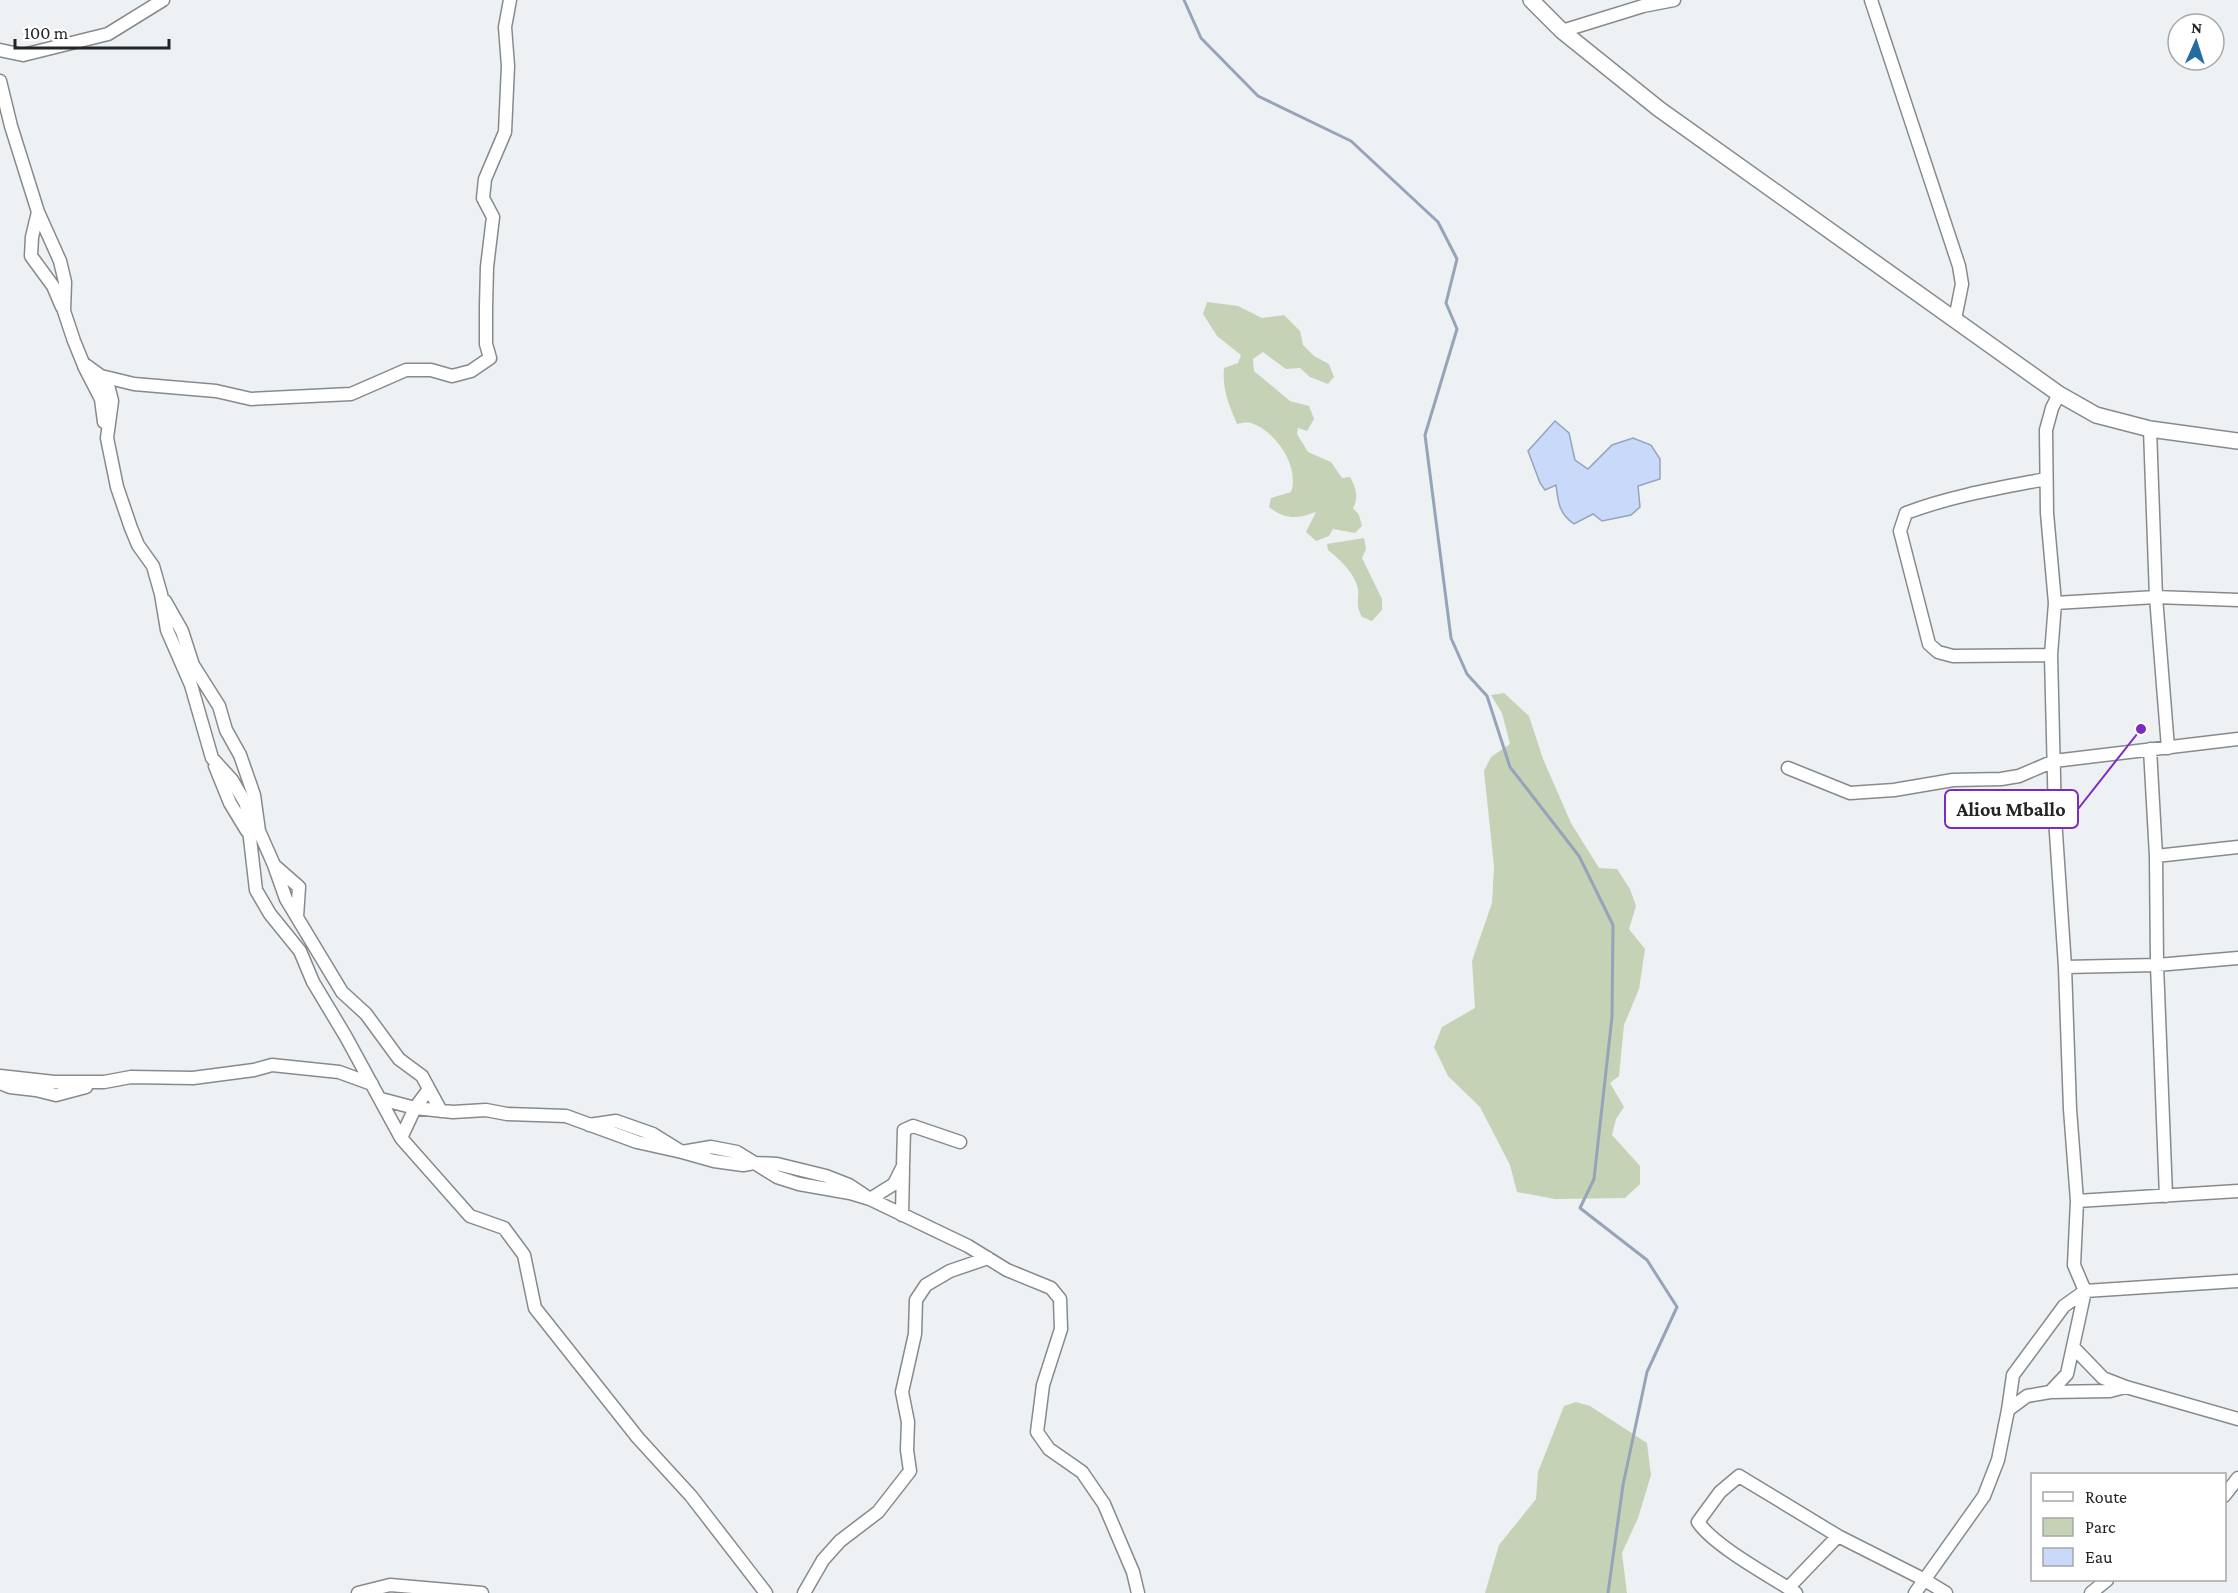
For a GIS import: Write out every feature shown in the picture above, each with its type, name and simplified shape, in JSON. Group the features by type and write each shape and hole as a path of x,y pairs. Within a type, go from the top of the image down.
{"main road":[{"path":"1531,0 1562,31 1659,109 2059,393 2096,415 2150,429 2238,441"}],"street":[{"path":"0,50 23,55 108,34 141,16 163,0"},
{"path":"83,363 101,376 134,384 216,391 250,399 262,399 351,394 406,370 431,370 452,376 471,370 490,357 486,344 486,307 487,267 493,217 483,198 485,179 505,132 508,66 504,27 510,0"},
{"path":"1562,31 1643,6 1674,0"},
{"path":"1870,0 1959,267 1962,284 1955,319"},
{"path":"0,81 11,126 38,212 60,261 65,282 64,311"},
{"path":"38,212 32,237 31,256 53,286 83,363 100,399 117,488 138,545 153,566 161,594 167,630 191,686 212,758 232,780 246,804 256,890 270,914 300,951 313,982 401,1138 470,1216 504,1228 524,1255 535,1308 638,1438 691,1496 766,1593"},
{"path":"101,376 109,389 111,401 107,438"},
{"path":"2050,1392 2067,1374 2085,1291 2074,1265 2077,1201 2055,818 2050,655 2055,603 2047,513 2046,430 2059,393"},
{"path":"2150,429 2156,597 2168,748"},
{"path":"2046,479 1928,505 1906,513 1900,531 1929,644 1938,651 1953,656 2050,655"},
{"path":"161,594 182,631 193,665 219,706 226,730 240,756 254,795 259,831 274,865 299,886 297,917 342,992 366,1014 399,1059 422,1076 441,1111"},
{"path":"2055,603 2156,597 2238,600"},
{"path":"1788,768 1850,793 1894,790 1953,780 2001,779 2019,776 2054,761 2238,739"},
{"path":"2150,749 2156,856 2157,965 2166,1196"},
{"path":"2156,856 2238,847"},
{"path":"2065,967 2157,965 2238,958"},
{"path":"0,1083 10,1087 56,1095 131,1077 193,1078 254,1070 272,1065 339,1072 372,1084"},
{"path":"0,1076 54,1082 104,1082"},
{"path":"401,1138 415,1108 429,1089"},
{"path":"381,1099 415,1108 441,1111 486,1110 507,1114 566,1116 637,1142 682,1152 711,1148 737,1152 777,1178 850,1192 870,1199 968,1246 1007,1270 1051,1288 1060,1299 1061,1329 1043,1385 1037,1432 1049,1449 1082,1472 1104,1504 1133,1572 1138,1593"},
{"path":"902,1215 904,1130 913,1126 960,1142"},
{"path":"870,1199 894,1184 903,1166"},
{"path":"2077,1201 2238,1191"},
{"path":"804,1593 823,1560 840,1540 878,1512 910,1471 907,1450 908,1422 902,1392 915,1334 916,1300 926,1285 950,1271 988,1258"},
{"path":"1915,1593 1984,1496 1998,1460 2013,1375 2064,1306 2085,1291 2238,1281"},
{"path":"2074,1348 2103,1378 2126,1387 2238,1419"},
{"path":"2008,1410 2027,1396 2050,1392 2110,1391 2126,1387"},
{"path":"1838,1536 1792,1590 1704,1531 1698,1522 1720,1492 1739,1476 1838,1536 1946,1593"},
{"path":"2226,1493 2238,1478"},
{"path":"2091,1593 2106,1581"},
{"path":"358,1593 390,1585 482,1593"}],"green space":[{"path":"1207,302 1238,306 1262,318 1284,315 1300,331 1303,345 1314,356 1329,364 1334,377 1328,384 1310,377 1300,368 1286,369 1263,352 1253,359 1254,371 1290,401 1309,406 1314,419 1307,431 1298,428 1297,434 1308,452 1331,462 1342,478 1350,477 1356,492 1353,508 1359,515 1362,526 1355,533 1333,529 1329,536 1316,541 1306,532 1316,512 1292,517 1269,507 1271,498 1291,492 1293,482 1289,461 1277,442 1260,427 1250,423 1237,424 1225,390 1224,368 1238,363 1241,355 1217,336 1203,314"},
{"path":"1364,538 1366,549 1362,558 1382,599 1382,610 1372,621 1362,617 1354,577 1328,550 1327,544"},
{"path":"1504,693 1529,716 1543,759 1571,823 1599,868 1617,869 1630,889 1636,906 1629,929 1645,949 1639,989 1624,1025 1619,1076 1610,1083 1624,1107 1616,1119 1612,1135 1640,1166 1640,1184 1625,1198 1555,1199 1517,1192 1510,1165 1480,1107 1448,1076 1434,1047 1442,1027 1475,1008 1472,961 1492,903 1494,866 1484,771 1491,757 1510,744 1502,713 1491,695"},
{"path":"1576,1402 1590,1406 1647,1443 1651,1475 1638,1518 1622,1553 1627,1593 1485,1593 1499,1545 1536,1499 1538,1472 1564,1406"}],"water":[{"path":"1555,421 1569,433 1575,460 1588,469 1612,445 1633,438 1651,445 1660,459 1660,479 1638,486 1640,507 1631,515 1602,521 1593,514 1574,524 1565,516 1560,507 1556,485 1545,490 1528,451"}],"waterway":[{"path":"1184,0 1201,38 1258,96 1351,141 1438,222 1457,259 1446,303 1457,329 1425,435 1451,638 1467,674 1487,696 1510,767 1579,856 1613,925 1612,1017 1594,1179 1580,1208 1647,1260 1677,1307 1647,1372 1623,1485 1608,1593"}],"place":[{"name":"Aliou Mballo","path":"2141,729"}]}
